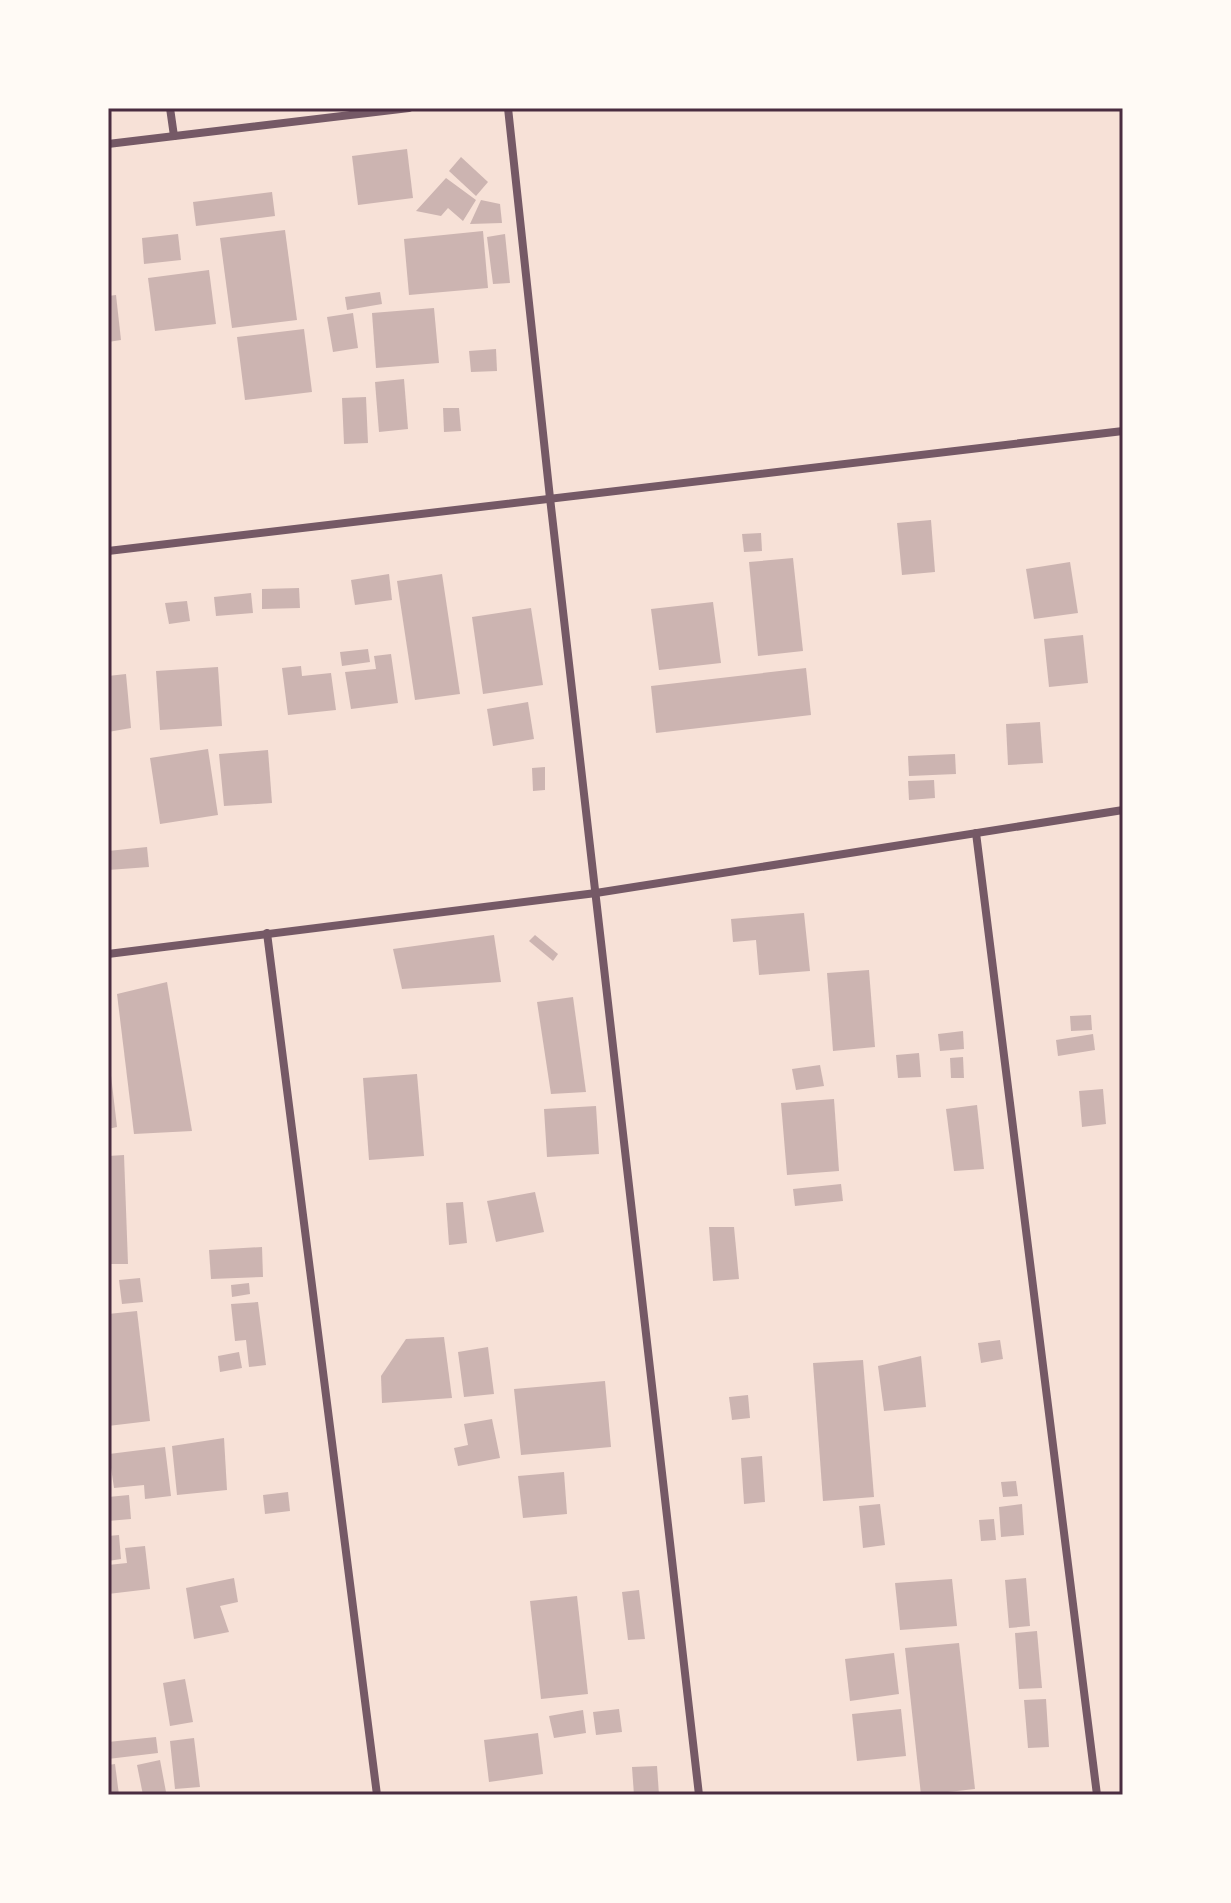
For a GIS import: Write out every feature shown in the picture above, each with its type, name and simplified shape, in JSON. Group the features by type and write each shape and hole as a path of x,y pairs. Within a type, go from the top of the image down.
{"street":[{"path":"170,108 174,136"},
{"path":"108,144 409,108"},
{"path":"508,108 699,1795"},
{"path":"108,551 1123,431"},
{"path":"108,954 596,893 1123,810"},
{"path":"976,833 1097,1795"},
{"path":"267,933 377,1795"}],"building":[{"path":"407,149 413,198 358,205 352,156"},
{"path":"461,157 488,182 476,196 449,171"},
{"path":"446,178 476,200 463,221 448,208 441,216 416,211"},
{"path":"272,192 275,216 196,226 193,202"},
{"path":"481,200 500,204 502,223 470,224"},
{"path":"285,230 297,320 232,328 220,238"},
{"path":"483,231 488,288 409,295 404,239"},
{"path":"178,234 181,260 144,264 142,238"},
{"path":"505,234 510,283 493,284 487,237"},
{"path":"209,270 216,324 155,331 148,278"},
{"path":"380,292 382,304 347,310 345,297"},
{"path":"116,295 121,340 108,342 108,296"},
{"path":"434,308 439,363 376,368 372,313"},
{"path":"353,313 358,348 333,352 327,317"},
{"path":"304,329 312,392 245,400 237,337"},
{"path":"496,349 497,371 471,372 469,351"},
{"path":"404,379 408,429 379,432 375,382"},
{"path":"366,397 368,443 344,444 342,398"},
{"path":"443,408 459,408 461,431 444,432"},
{"path":"931,520 935,572 902,575 897,523"},
{"path":"761,533 762,551 744,552 742,534"},
{"path":"793,558 803,651 758,656 749,562"},
{"path":"1070,562 1078,613 1034,619 1026,569"},
{"path":"389,574 392,600 355,605 351,580"},
{"path":"442,574 460,694 415,700 397,581"},
{"path":"299,588 300,608 262,609 262,589"},
{"path":"251,593 253,613 216,616 214,597"},
{"path":"187,601 190,621 169,624 165,603"},
{"path":"713,602 721,663 659,670 651,609"},
{"path":"531,608 543,685 483,694 472,617"},
{"path":"1083,635 1088,683 1049,687 1044,639"},
{"path":"368,649 370,662 342,666 340,652"},
{"path":"391,654 398,703 351,709 345,672 376,669 374,656"},
{"path":"301,666 302,676 331,673 336,710 288,715 282,668"},
{"path":"218,667 222,726 160,730 156,671"},
{"path":"806,668 811,715 656,733 651,686"},
{"path":"126,674 131,728 108,732 108,676"},
{"path":"528,702 534,739 493,746 487,709"},
{"path":"1040,722 1043,763 1008,765 1006,724"},
{"path":"208,749 218,815 160,824 150,758"},
{"path":"268,750 272,803 224,806 219,754"},
{"path":"955,754 956,774 909,776 908,756"},
{"path":"545,767 545,790 533,791 532,768"},
{"path":"934,780 935,798 909,800 908,781"},
{"path":"147,847 149,867 108,870 108,851"},
{"path":"804,913 810,971 759,975 756,940 733,942 731,919"},
{"path":"494,935 501,982 402,989 393,949"},
{"path":"535,935 558,954 553,961 529,941"},
{"path":"869,970 875,1047 833,1051 827,973"},
{"path":"167,982 192,1131 134,1134 117,994"},
{"path":"573,997 586,1092 551,1094 537,1002"},
{"path":"1091,1015 1092,1030 1071,1031 1070,1016"},
{"path":"963,1031 964,1049 940,1051 938,1034"},
{"path":"1093,1034 1095,1050 1058,1056 1056,1040"},
{"path":"919,1053 921,1077 898,1078 896,1055"},
{"path":"963,1057 964,1078 951,1078 950,1058"},
{"path":"820,1065 824,1086 796,1090 792,1069"},
{"path":"108,1067 117,1127 108,1129"},
{"path":"417,1074 424,1156 369,1160 363,1078"},
{"path":"1103,1089 1106,1124 1082,1127 1079,1091"},
{"path":"834,1099 839,1171 787,1175 781,1103"},
{"path":"977,1105 984,1169 954,1171 946,1109"},
{"path":"596,1106 599,1154 547,1157 544,1109"},
{"path":"124,1155 128,1264 108,1264 108,1156"},
{"path":"841,1184 843,1201 795,1206 793,1189"},
{"path":"535,1192 544,1232 496,1242 487,1201"},
{"path":"463,1202 467,1243 449,1245 446,1203"},
{"path":"709,1227 734,1227 739,1279 713,1281"},
{"path":"262,1247 263,1277 211,1279 209,1250"},
{"path":"140,1278 143,1302 122,1304 119,1280"},
{"path":"249,1283 250,1294 232,1297 231,1285"},
{"path":"258,1302 266,1365 249,1367 246,1340 235,1341 231,1304"},
{"path":"137,1311 150,1421 108,1426 108,1314"},
{"path":"444,1337 452,1398 382,1403 381,1376 406,1339"},
{"path":"1000,1340 1003,1359 981,1363 978,1343"},
{"path":"488,1347 494,1394 464,1397 458,1352"},
{"path":"239,1352 242,1368 220,1372 218,1356"},
{"path":"921,1356 926,1407 884,1411 878,1366"},
{"path":"863,1360 874,1497 823,1501 813,1363"},
{"path":"605,1381 611,1447 521,1455 514,1389"},
{"path":"748,1395 750,1418 732,1420 729,1397"},
{"path":"492,1419 500,1458 458,1466 454,1448 468,1445 464,1424"},
{"path":"224,1438 227,1490 177,1495 172,1446"},
{"path":"165,1447 171,1496 145,1499 144,1485 114,1488 109,1454"},
{"path":"762,1456 765,1502 744,1504 741,1458"},
{"path":"564,1472 567,1514 523,1518 518,1476"},
{"path":"1016,1481 1018,1496 1003,1497 1001,1482"},
{"path":"288,1492 290,1511 265,1514 263,1495"},
{"path":"129,1495 131,1519 108,1521 108,1497"},
{"path":"880,1504 885,1545 863,1548 859,1506"},
{"path":"1022,1504 1024,1535 1001,1537 999,1507"},
{"path":"994,1519 996,1540 981,1541 979,1520"},
{"path":"119,1535 121,1559 108,1561 108,1536"},
{"path":"145,1546 150,1589 108,1594 108,1565 127,1563 125,1548"},
{"path":"234,1578 238,1602 220,1606 229,1632 194,1639 186,1588"},
{"path":"1026,1578 1030,1626 1009,1628 1005,1580"},
{"path":"952,1579 957,1626 900,1630 895,1583"},
{"path":"639,1590 645,1639 628,1640 622,1592"},
{"path":"577,1596 588,1694 541,1699 530,1601"},
{"path":"1037,1631 1042,1688 1019,1689 1015,1633"},
{"path":"959,1643 975,1789 921,1795 905,1648"},
{"path":"894,1653 899,1694 850,1701 845,1659"},
{"path":"185,1679 193,1722 170,1726 163,1683"},
{"path":"1046,1699 1049,1747 1028,1748 1024,1700"},
{"path":"619,1709 622,1732 596,1735 593,1712"},
{"path":"901,1709 906,1756 857,1761 852,1714"},
{"path":"583,1710 586,1733 554,1738 549,1716"},
{"path":"538,1733 543,1774 489,1782 484,1740"},
{"path":"156,1737 158,1753 108,1759 108,1742"},
{"path":"194,1738 200,1787 175,1789 170,1741"},
{"path":"160,1760 166,1792 143,1795 137,1765"},
{"path":"115,1764 119,1795 108,1795 108,1765"},
{"path":"657,1766 659,1795 634,1795 632,1767"}]}
